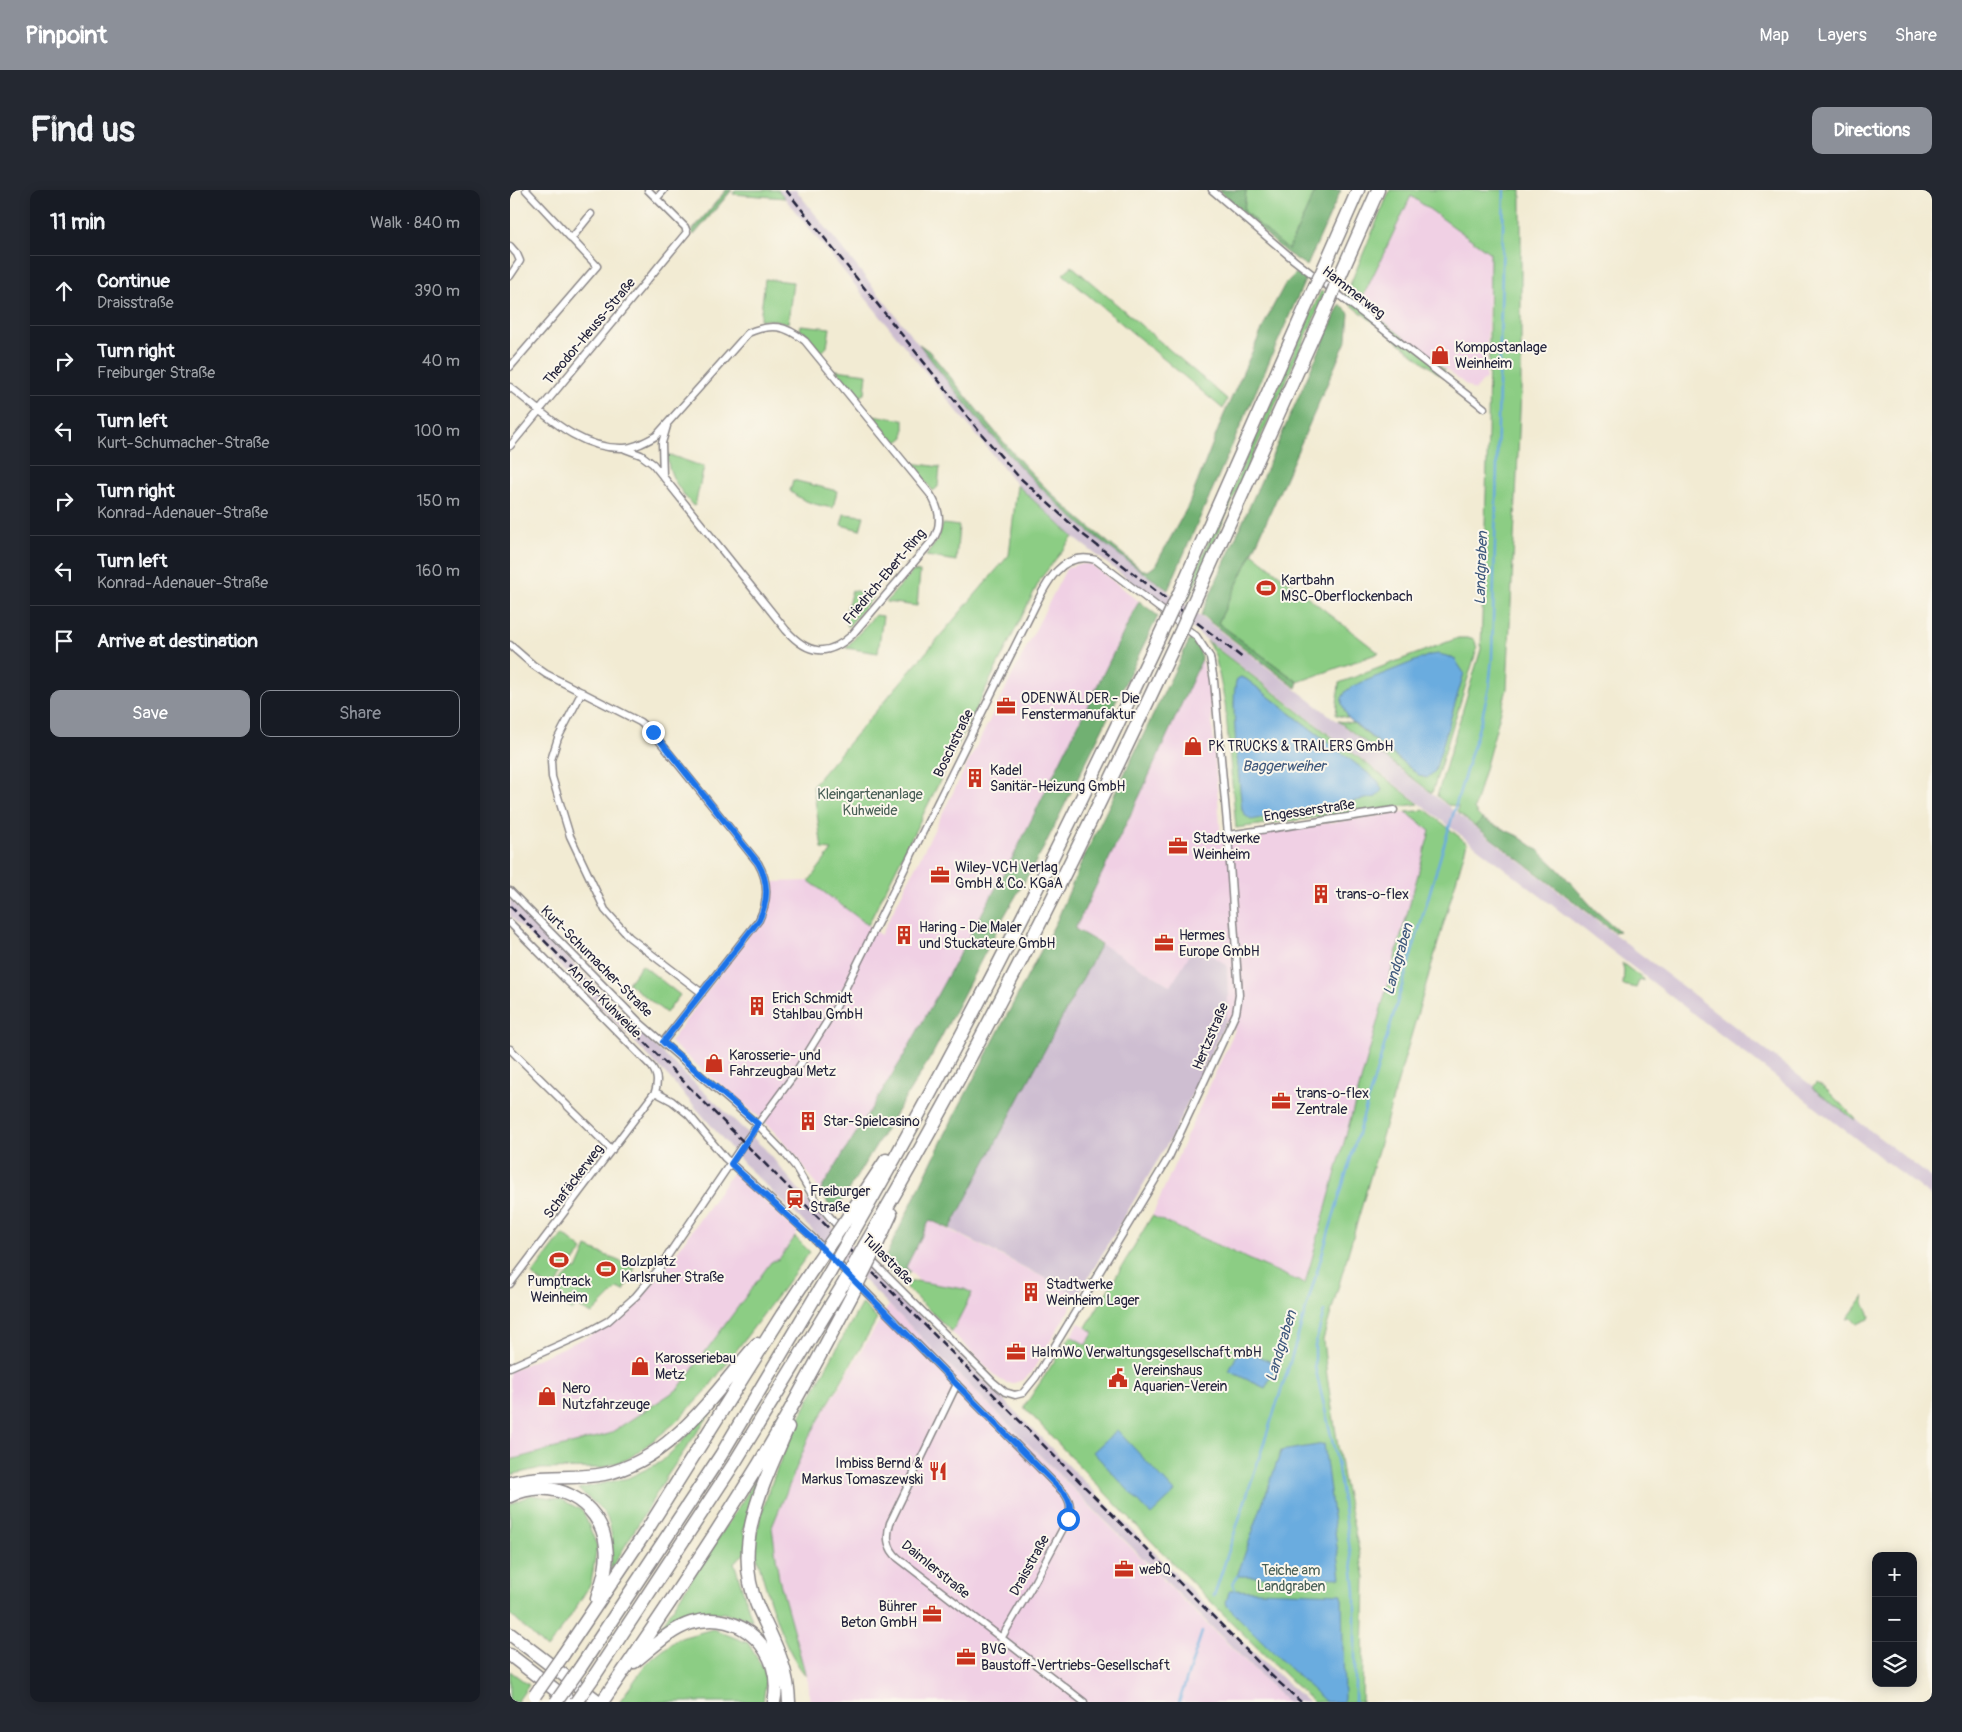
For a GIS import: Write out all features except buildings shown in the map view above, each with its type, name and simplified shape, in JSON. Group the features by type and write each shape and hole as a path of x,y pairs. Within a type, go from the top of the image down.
{"highway":[{"path":"556,1702 721,1454 830,1272 920,1114 1038,887 1166,622 1358,190"},
{"path":"790,1702 786,1675 780,1655 752,1591 748,1567 751,1523 760,1494 807,1379 847,1290 951,1096 1055,895 1180,633 1378,190"},
{"path":"533,1699 693,1459 818,1261 868,1186 920,1114"},
{"path":"576,1702 847,1290"},
{"path":"510,1483 528,1478 602,1474 627,1467 651,1455 688,1424 782,1316"},
{"path":"510,1634 600,1702 624,1670 689,1573 759,1464 807,1379"},
{"path":"510,1496 530,1489 557,1490 574,1497 595,1516 603,1531 607,1557 594,1609"},
{"path":"624,1670 673,1631 683,1626 701,1621 729,1623 754,1636 766,1649 776,1676 774,1702"},
{"path":"510,1625 529,1650"},
{"path":"511,1657 571,1702"}],"street":[{"path":"510,367 598,266 526,190"},
{"path":"648,190 657,198 664,190"},
{"name":"Hammerweg","path":"1212,190 1294,260 1484,408"},
{"name":"Theodor-Heuss-Straße","path":"510,446 687,232 657,198"},
{"path":"571,239 591,214"},
{"path":"510,246 520,261 510,276"},
{"name":"Friedrich-Ebert-Ring","path":"510,388 575,437 600,446 625,448 642,444 656,436 748,333 766,327 779,327 793,332 805,341 930,494 937,507 938,532 852,635 841,645 818,651 802,644 786,630 663,476 647,459 625,448"},
{"path":"663,476 662,443 667,425"},
{"name":"Boschstraße","path":"758,1124 794,1075 836,1007 1029,618 1054,572 1070,560 1082,558 1096,560 1196,636"},
{"name":"Hertzstraße","path":"1016,1396 1023,1393 1036,1378 1169,1157 1233,1022 1239,996 1228,835 1214,681 1210,657 1196,636"},
{"path":"510,646 532,666 640,722 653,732 758,863 763,872 768,891 764,910 759,920 663,1042"},
{"path":"582,692 558,738 551,760 552,777 570,836 604,910 629,937 702,994"},
{"name":"Engesserstraße","path":"1228,835 1394,810"},
{"name":"Kurt-Schumacher-Straße","path":"510,892 640,1023 758,1124"},
{"name":"An der Kuhweide","path":"510,923 652,1067 657,1075 658,1083 655,1092"},
{"path":"510,1049 612,1150"},
{"path":"655,1092 672,1101 689,1115 731,1164"},
{"name":"Schafäckerweg","path":"510,1284 655,1092"},
{"path":"510,1367 586,1333 608,1321 636,1296 658,1270 758,1124"},
{"name":"Tullastraße","path":"758,1124 791,1161 814,1198 828,1216 993,1382 1005,1392 1016,1396"},
{"name":"Draisstraße","path":"731,1164 810,1236 1065,1494 1070,1502 1071,1510 1068,1519 1035,1582 1002,1638"},
{"name":"Daimlerstraße","path":"957,1384 890,1523 887,1534 888,1544 898,1558 1084,1702"}],"shaded area":[{"path":"778,190 796,190 942,374 1043,490 1070,516 1932,1178 1932,1197 1073,537 1017,485"},
{"path":"1411,196 1490,253 1486,378 1474,391 1360,303"},
{"path":"1078,564 1091,564 1139,601 1015,853 902,1059 820,1191 798,1158 767,1124 670,1042 764,914 771,903 774,882 809,881 881,935 1066,569"},
{"path":"1202,659 1210,695 1221,838 1406,812 1430,831 1305,1284 1152,1216 1235,1030 1226,1021 1228,998 1171,986 1075,929 1141,793"},
{"path":"510,899 658,1049 765,1149 815,1209 1250,1649 1308,1702 1287,1702 889,1305 747,1167 669,1077 510,916"},
{"path":"1101,944 1171,986 1195,945 1227,965 1228,998 1226,1021 1172,1136 1078,1295 950,1229"},
{"path":"733,1172 798,1232 779,1259 771,1262 678,1389 609,1434 510,1460 510,1371 589,1336 615,1321 639,1300 662,1273"},
{"path":"930,1220 1078,1295 1031,1373 1023,1380 1006,1383 999,1379 912,1293 921,1283 906,1267"},
{"path":"889,1305 1287,1702 810,1702 806,1676 779,1579 772,1527 809,1437"},
{"path":"1079,1323 1094,1332 1086,1345 1071,1336"}],"green space":[{"path":"726,190 732,190 694,235 691,232"},
{"path":"735,190 778,190 785,198 733,194"},
{"path":"1218,190 1246,190 1244,211 1288,250 1316,190 1341,190 1307,266 1284,251"},
{"path":"1246,190 1316,190 1288,250 1244,211"},
{"path":"1390,190 1521,190 1521,390 1507,689 1474,809 1482,819 1475,826 1457,812 1458,806 1448,805 1437,796 1481,649 1488,432 1490,253 1411,196 1360,303 1445,370 1440,375 1344,299"},
{"path":"1072,266 1227,399 1223,409 1063,274"},
{"path":"1296,273 1306,278 1168,590 1094,536 1050,497 990,434 919,344 929,351 983,418 1052,494 1141,569 1148,571 1155,566 1188,506 1223,417 1269,314 1285,284"},
{"path":"765,279 793,282 788,323 760,320"},
{"path":"1321,291 1325,294 1187,602 1183,599"},
{"path":"1340,304 1349,313 1347,339 1256,545 1218,623 1298,682 1296,688 1201,615"},
{"path":"801,325 830,328 827,347 821,353 806,333 800,330"},
{"path":"836,370 867,374 865,393 858,398"},
{"path":"873,415 904,420 904,437 895,444"},
{"path":"667,454 704,467 695,505 693,506 672,476"},
{"path":"911,463 940,467 938,487 933,491"},
{"path":"793,480 837,491 833,508 821,506 795,495 790,491"},
{"name":"Kleingartenanlage Kuhweide","path":"1017,485 1073,537 1041,578 868,925 809,881 832,850 822,849 813,785 1009,555"},
{"path":"844,514 864,516 860,530 841,525"},
{"path":"943,524 959,526 956,561 926,556 938,539"},
{"name":"Kartbahn MSC-Oberflockenbach","path":"1252,553 1379,653 1298,682 1218,623"},
{"path":"913,571 920,572 917,606 886,602"},
{"path":"852,590 874,596 848,627 845,615"},
{"path":"1139,601 1158,616 1043,849 1002,920 932,1055 834,1213 820,1191 902,1059 1015,853"},
{"path":"875,615 883,616 878,653 846,648"},
{"path":"1191,637 1198,646 1202,659 1141,793 1075,929 1101,944 950,1229 930,1220 906,1267 910,1272 899,1281 882,1264 952,1120 1057,920 1083,859"},
{"path":"1458,638 1472,638 1477,649 1432,793 1338,721 1353,723 1420,776 1427,778 1342,698 1342,704 1348,718 1336,715 1339,683"},
{"path":"1207,641 1419,804 1236,828 1225,703 1215,655","holes":["1241,677 1378,781 1382,790 1375,797 1251,819 1246,816 1242,810 1234,703"]},
{"name":"Teiche am Landgraben","path":"1426,810 1467,843 1323,1340 1343,1478 1365,1577 1362,1702 1313,1702 1167,1557 1024,1407 1071,1336 1086,1345 1094,1332 1086,1327 1152,1216 1305,1284 1430,831 1406,812"},
{"path":"1482,819 1518,836 1539,851 1596,911 1619,931 1614,932 1475,826"},
{"path":"1622,963 1644,980 1639,981 1636,988 1623,985 1624,970"},
{"path":"642,965 680,995 666,1013 628,983"},
{"path":"1816,1083 1826,1089 1856,1119 1812,1088"},
{"name":"Pumptrack Weinheim","path":"563,1234 583,1250 552,1290 532,1275"},
{"path":"795,1237 810,1252 706,1391 676,1422 628,1459 601,1468 537,1469 510,1475 510,1460 609,1434 678,1389 771,1262 779,1259"},
{"path":"587,1247 635,1268 624,1291 618,1288 592,1314 576,1306 572,1311 558,1302 561,1295 558,1287 573,1268 577,1270"},
{"path":"916,1281 964,1289 972,1293 952,1332 906,1288 908,1283"},
{"path":"1864,1296 1864,1303 1870,1316 1869,1319 1857,1324 1851,1318 1847,1319"},
{"path":"862,1303 877,1319 809,1437 772,1527 779,1579 806,1676 788,1648 774,1614 754,1546 734,1562 752,1620 725,1613 706,1612 660,1628 770,1458 743,1532 754,1545 772,1481 785,1450 814,1391"},
{"path":"738,1373 667,1476 610,1571 612,1541 610,1526 599,1507 578,1489 628,1478 661,1462 679,1445"},
{"path":"531,1495 561,1499 583,1511 597,1546 591,1583 567,1622 547,1649 510,1614 510,1504"},
{"path":"713,1629 748,1643 767,1675 763,1702 619,1702 648,1662 677,1639"},
{"path":"510,1671 529,1685 517,1702 510,1702"}],"water":[{"path":"1439,654 1454,658 1464,673 1435,771 1427,778 1420,776 1348,718 1342,704 1342,698 1346,691 1353,686 1430,655"},
{"name":"Baggerweiher","path":"1241,677 1378,781 1382,790 1376,797 1251,820 1246,816 1242,810 1234,703 1237,679"},
{"path":"1241,1347 1277,1365 1265,1388 1229,1371"},
{"path":"1117,1430 1175,1492 1151,1515 1093,1452"},
{"path":"1324,1444 1341,1578 1237,1576 1281,1451"},
{"path":"1231,1590 1342,1594 1344,1699 1342,1702 1326,1702 1228,1607 1226,1603"}],"waterway":[{"name":"Landgraben","path":"1214,1596 1288,1369 1489,688 1492,658 1504,190"},
{"path":"1324,1311 1315,1346 1315,1367 1337,1461 1353,1571 1355,1592 1355,1702"},
{"path":"1235,1590 1233,1584 1237,1576"},
{"name":"Landgraben","path":"1179,1702 1202,1632"}],"railway":[{"path":"786,190 979,431 1018,476 1081,533 1244,659"},
{"path":"510,906 1272,1676 1301,1702"}],"place":[{"name":"Kompostanlage Weinheim","path":"1440,355"},
{"name":"Kartbahn MSC-Oberflockenbach","path":"1266,588"},
{"name":"ODENWÄLDER - Die Fenstermanufaktur","path":"1006,706"},
{"name":"PK TRUCKS & TRAILERS GmbH","path":"1193,746"},
{"name":"Kadel Sanitär-Heizung GmbH","path":"975,778"},
{"name":"Stadtwerke Weinheim","path":"1178,846"},
{"name":"Wiley-VCH Verlag GmbH & Co. KGaA","path":"940,875"},
{"name":"trans-o-flex","path":"1321,894"},
{"name":"Haring - Die Maler und Stuckateure GmbH","path":"904,935"},
{"name":"Hermes Europe GmbH","path":"1164,943"},
{"name":"Erich Schmidt Stahlbau GmbH","path":"757,1006"},
{"name":"Karosserie- und Fahrzeugbau Metz","path":"714,1063"},
{"name":"trans-o-flex Zentrale","path":"1281,1101"},
{"name":"Star-Spielcasino","path":"808,1121"},
{"name":"Freiburger Straße","path":"795,1199"},
{"name":"Pumptrack Weinheim","path":"559,1260"},
{"name":"Bolzplatz Karlsruher Straße","path":"606,1269"},
{"name":"Stadtwerke Weinheim Lager","path":"1031,1292"},
{"name":"HaImWo Verwaltungsgesellschaft mbH","path":"1016,1352"},
{"name":"Karosseriebau Metz","path":"640,1366"},
{"name":"Vereinshaus Aquarien-Verein","path":"1118,1378"},
{"name":"Nero Nutzfahrzeuge","path":"547,1396"},
{"name":"Imbiss Bernd & Markus Tomaszewski","path":"938,1471"},
{"name":"webQ","path":"1124,1569"},
{"name":"Bührer Beton GmbH","path":"932,1614"},
{"name":"BVG Baustoff-Vertriebs-Gesellschaft","path":"966,1657"}],"route":[{"path":"653,732 758,863 763,872 768,891 764,910 759,920 663,1042 758,1124 731,1164 810,1236 879,1304 1065,1494 1070,1502 1071,1510 1068,1519"}]}
